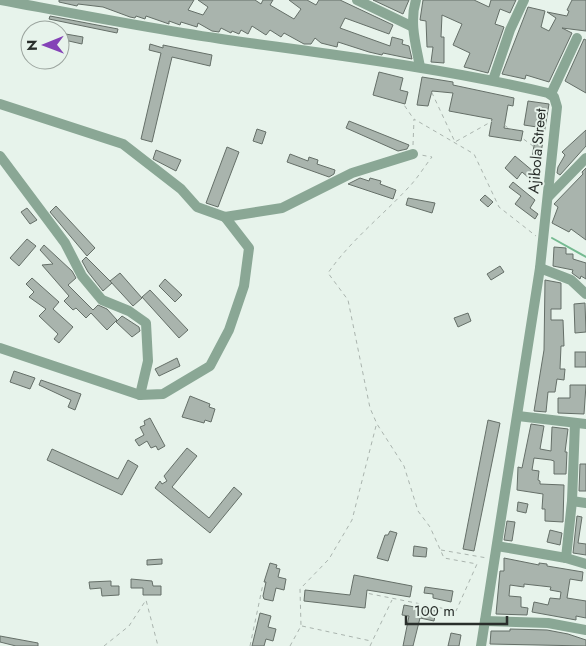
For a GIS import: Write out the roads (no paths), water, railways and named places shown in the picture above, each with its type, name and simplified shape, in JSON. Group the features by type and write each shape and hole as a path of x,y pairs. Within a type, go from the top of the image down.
{"street":[{"name":"Ajibola Street","path":"1,0 226,40 420,67 493,80 550,94 556,100 557,107 544,241 481,646"},
{"path":"357,0 413,27"},
{"path":"416,0 412,12 420,67"},
{"path":"493,80 510,30 524,0"},
{"path":"550,94 577,38"},
{"path":"0,104 123,144 181,189 197,207 225,217 282,208 352,173 413,154"},
{"path":"0,156 64,243 82,276 102,300 129,311 146,324 148,361 140,395"},
{"path":"548,197 586,158"},
{"path":"0,348 140,395 162,394 210,366 229,330 244,286 249,248 225,217"},
{"path":"540,268 571,280 586,294"},
{"path":"518,416 581,423 566,558"},
{"path":"572,501 586,502"},
{"path":"497,546 566,558 586,564"},
{"path":"485,621 548,623 586,630"}],"waterway":[{"path":"552,238 586,257"}]}
